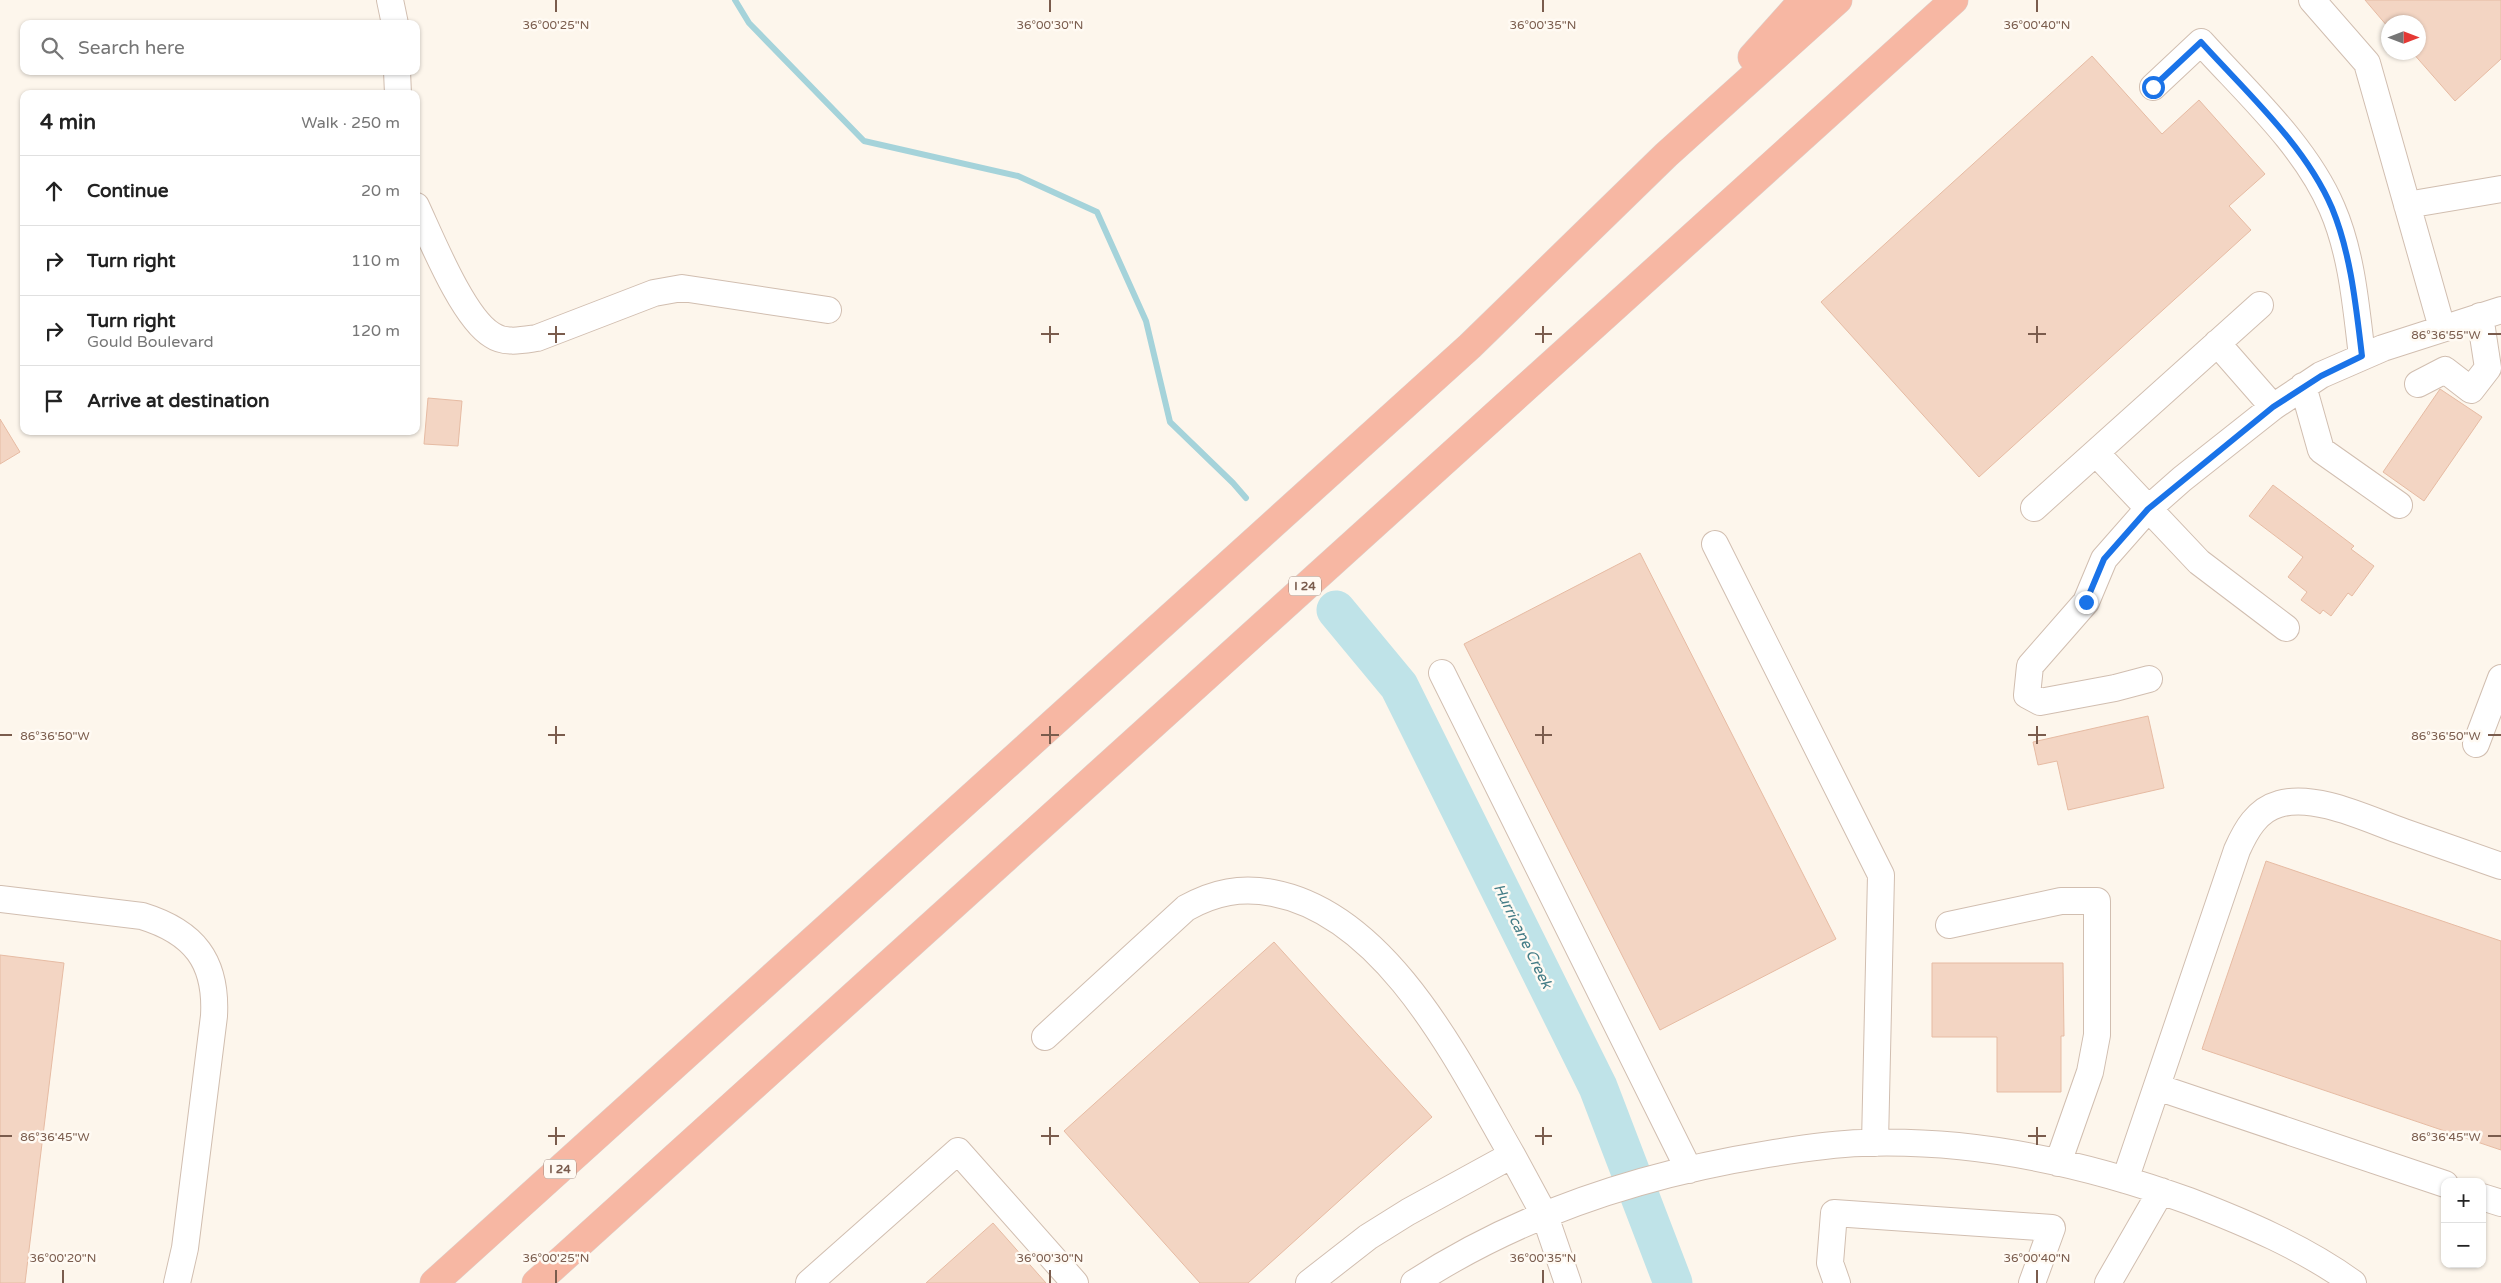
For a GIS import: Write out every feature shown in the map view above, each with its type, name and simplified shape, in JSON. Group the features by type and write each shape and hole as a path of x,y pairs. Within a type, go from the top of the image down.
{"highway":[{"path":"1666,155 1803,0"},
{"name":"I 24","path":"434,1283 1470,346 1666,155 1838,0"},
{"name":"I 24","path":"536,1283 1954,0"}],"street":[{"path":"390,0 394,20"},
{"path":"2312,0 2367,63 2442,328"},
{"path":"2153,87 2201,42 2298,150 2325,193 2340,230 2356,309 2362,356"},
{"path":"397,75 398,90"},
{"path":"2407,205 2501,189"},
{"path":"420,215 445,268 472,315 492,336 503,340 518,341 537,338 654,293 682,288 828,310"},
{"path":"2034,508 2260,305"},
{"path":"2150,679 2106,690 2040,702 2027,695 2030,666 2086,602 2104,559 2148,509 2273,407 2303,386 2362,356 2490,313 2488,368 2471,390 2445,370 2418,384"},
{"path":"2217,343 2273,407"},
{"path":"2303,386 2321,450 2399,505"},
{"path":"2096,453 2199,562 2286,628"},
{"path":"1714,544 1881,875 1875,1142"},
{"path":"1442,673 1689,1170"},
{"path":"2476,744 2501,678"},
{"path":"2125,1180 2237,850 2251,824 2268,808 2288,802 2332,806 2501,866"},
{"path":"1045,1037 1186,908 1211,895 1224,892 1260,891 1304,901 1342,922 1362,938 1395,972 1441,1036 1512,1155 1545,1216 1568,1283"},
{"path":"0,899 142,916 155,920 182,934 196,946 206,962 215,994 214,1016 185,1248 177,1283"},
{"path":"1949,925 2061,901 2097,902 2097,1036 2090,1072 2058,1163"},
{"path":"2157,1087 2441,1183"},
{"path":"1414,1283 1492,1239 1545,1216 1622,1187 1689,1170 1788,1151 1875,1142 1944,1146 2058,1163 2125,1180 2161,1191 2266,1233 2324,1264 2354,1283"},
{"path":"810,1283 958,1151 1075,1283"},
{"path":"1309,1283 1368,1237 1408,1212 1512,1155"},
{"path":"2108,1283 2161,1191"},
{"path":"2486,1198 2501,1204"},
{"path":"1837,1283 1830,1263 1834,1213 2052,1228 2032,1283"}],"building":[{"path":"2365,0 2501,0 2501,59 2455,101 2419,60 2426,60 2426,15 2381,15 2381,19"},
{"path":"2092,56 2162,134 2199,100 2265,174 2229,206 2251,230 1979,477 1821,302"},
{"path":"2440,389 2482,417 2424,501 2383,472"},
{"path":"428,398 462,401 458,446 424,444"},
{"path":"0,419 20,452 0,464"},
{"path":"2273,485 2354,546 2351,549 2374,566 2352,596 2348,593 2331,616 2323,610 2320,614 2301,600 2307,592 2288,577 2303,557 2249,516"},
{"path":"1640,553 1836,939 1660,1030 1464,644"},
{"path":"2148,716 2164,788 2068,810 2057,761 2038,765 2033,742"},
{"path":"2266,861 2501,941 2501,1150 2202,1049"},
{"path":"1274,942 1432,1117 1248,1283 1200,1283 1064,1131"},
{"path":"0,955 64,963 25,1283 0,1283"},
{"path":"1932,963 2063,963 2064,1036 2061,1036 2061,1092 1997,1092 1997,1037 1932,1037"},
{"path":"993,1223 1046,1283 926,1283"}],"waterway":[{"path":"735,0 749,23 864,141 1018,176 1097,212 1146,321 1170,422 1246,498"},
{"name":"Hurricane Creek","path":"1336,610 1399,686 1598,1087 1673,1283"}],"route":[{"path":"2086,602 2104,559 2148,509 2182,479 2273,407 2303,386 2362,356 2344,241 2325,193 2298,150 2201,42 2153,87"}]}
